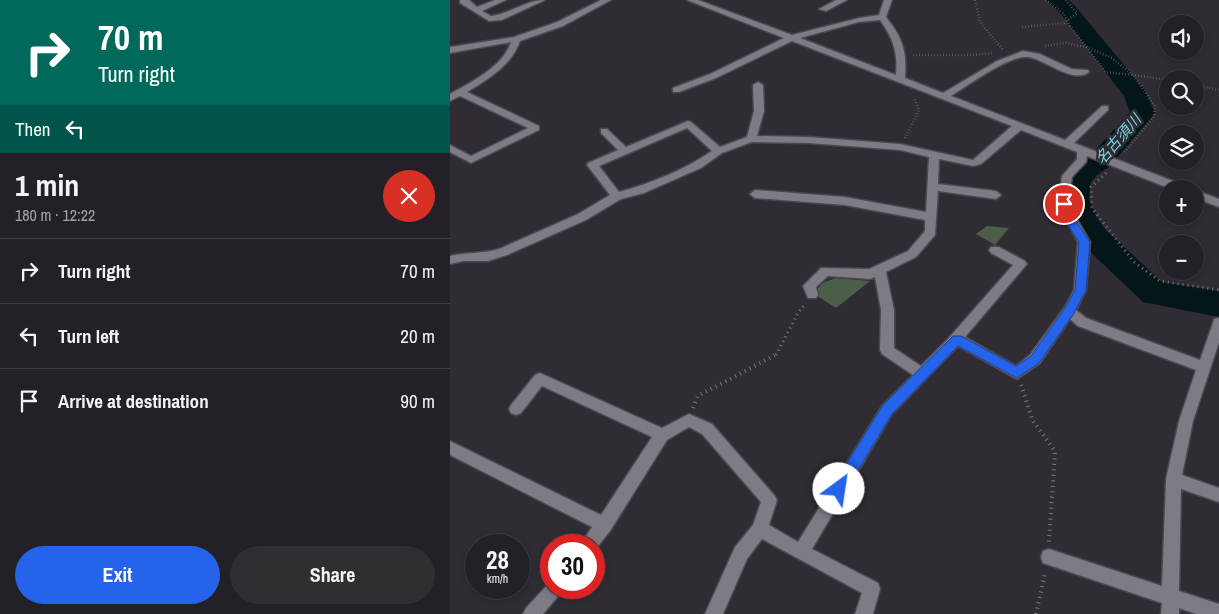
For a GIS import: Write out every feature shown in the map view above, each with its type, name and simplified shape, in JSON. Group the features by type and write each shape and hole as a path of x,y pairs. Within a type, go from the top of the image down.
{"street":[{"path":"465,0 463,1 489,19 500,18 541,0"},
{"path":"477,10 502,0"},
{"path":"450,50 516,38 560,24 607,0"},
{"path":"691,0 900,81 1068,143 1159,180"},
{"path":"823,8 843,0"},
{"path":"882,17 888,0"},
{"path":"676,90 713,76 792,38 859,20 882,17"},
{"path":"882,17 896,36 903,55 900,81"},
{"path":"450,98 501,63 515,47 516,38"},
{"path":"944,96 1012,56 1029,53 1075,74 1085,72"},
{"path":"752,139 759,111 758,85"},
{"path":"450,148 471,160 536,128 460,92"},
{"path":"1068,143 1105,108"},
{"path":"617,196 592,165 688,124 718,152"},
{"path":"450,260 463,257 488,257 503,252 582,217 617,196 640,190 697,166 718,152 752,139 809,140 900,147 973,163 978,162 1020,125"},
{"path":"604,131 625,151"},
{"path":"801,552 887,410 957,340 1017,373 1035,359 1069,311 1080,290 1084,242 1064,204 1067,176 1082,160 1087,151"},
{"path":"812,295 809,286 825,271 870,274 912,254 931,232 934,155"},
{"path":"933,187 996,195"},
{"path":"755,194 845,201 932,217"},
{"path":"1204,197 1219,203"},
{"path":"951,346 1021,264 995,250"},
{"path":"879,270 886,291 889,316 887,350 922,374"},
{"path":"1069,311 1082,322 1204,367"},
{"path":"1171,605 1174,479 1186,421 1219,323"},
{"path":"516,409 540,379 662,435"},
{"path":"597,534 662,435 689,420 707,428 769,500 760,529 741,553 714,614"},
{"path":"450,448 604,525"},
{"path":"1174,479 1219,495"},
{"path":"760,529 872,588 864,614"},
{"path":"1048,557 1171,605 1219,612"},
{"path":"532,614 545,599"}],"path":[{"path":"975,0 978,18 985,30 1004,51"},
{"path":"1046,0 1069,20 1070,26 1106,72 1159,79"},
{"path":"1022,27 1069,20 1077,13 1066,0"},
{"path":"1086,47 1112,58 1132,75 1155,106 1154,117 1116,163 1091,187 1092,208 1134,262 1160,281 1219,290"},
{"path":"900,147 919,110 912,93 915,86"},
{"path":"1204,87 1219,90"},
{"path":"689,420 698,396 776,356 798,312 812,295"},
{"path":"1017,373 1033,421 1055,451 1048,557 1036,614"}],"green space":[{"path":"987,226 1009,228 995,245 976,234"},
{"path":"836,278 870,281 836,308 814,294 822,283"}],"waterway":[{"name":"名古須川","path":"1056,0 1068,10 1136,95 1143,113 1100,161 1087,169 1077,180 1075,199 1083,220 1094,237 1154,293 1219,304"}],"route":[{"path":"839,489 887,410 957,340 1017,373 1035,359 1069,311 1080,290 1084,242 1064,204"}]}
